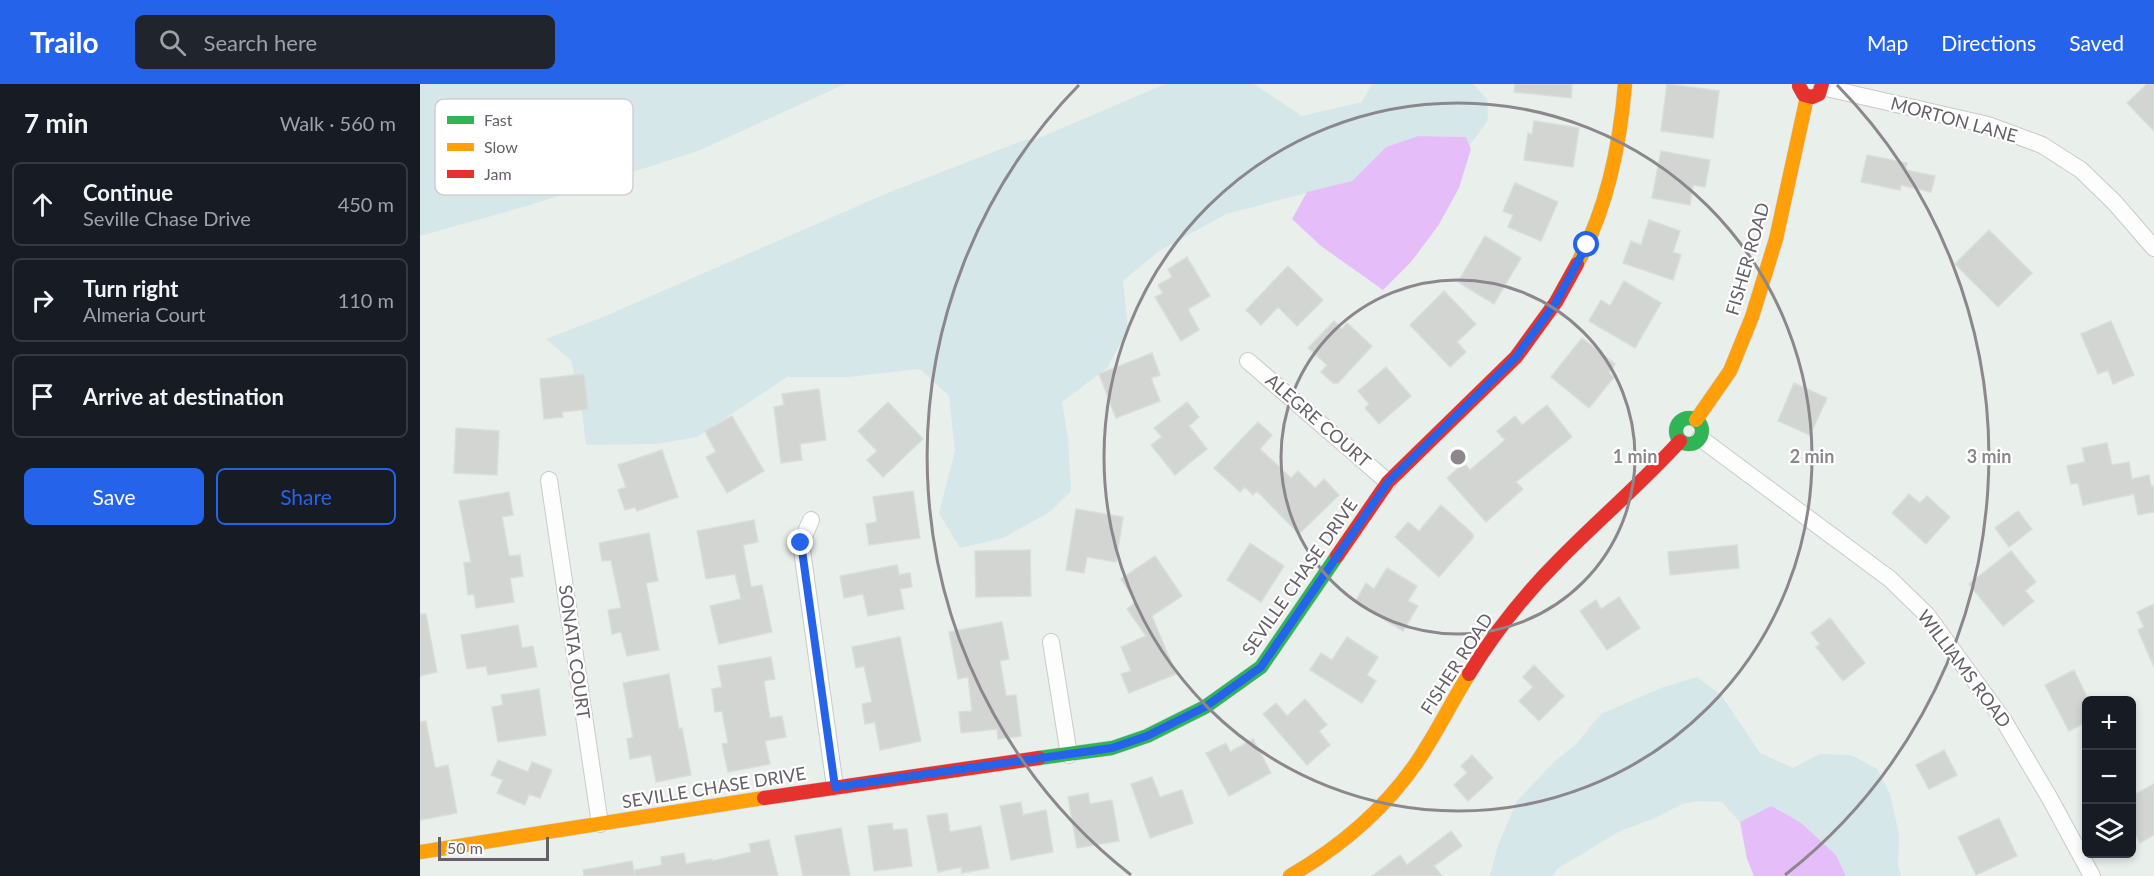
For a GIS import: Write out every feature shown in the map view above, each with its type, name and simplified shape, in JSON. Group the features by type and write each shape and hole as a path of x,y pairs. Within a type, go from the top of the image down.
{"street":[{"name":"SEVILLE CHASE DRIVE","path":"420,852 835,787 1112,748 1147,736 1205,707 1261,667 1388,482 1516,357 1556,302 1587,245 1609,185 1623,111 1625,84"},
{"path":"1799,84 1801,93 1808,97 1819,94 1822,86"},
{"name":"MORTON LANE","path":"1822,86 1988,125 2042,145 2081,170 2115,203 2154,248"},
{"name":"FISHER ROAD","path":"1290,876 1311,864 1361,828 1396,791 1428,744 1476,661 1503,624 1570,549 1644,481 1680,441 1675,432 1678,423 1685,418 1696,420 1730,371 1752,316 1776,239 1808,97"},
{"name":"ALEGRE COURT","path":"1248,361 1388,482"},
{"path":"1680,441 1690,445 1700,438 1702,429 1696,420"},
{"name":"WILLIAMS ROAD","path":"1700,438 1890,579 1927,615 2004,721 2049,796 2092,876"},
{"name":"SONATA COURT","path":"549,480 600,824"},
{"path":"811,520 801,543 835,787"},
{"path":"1051,642 1069,755"}],"shaded area":[{"path":"420,84 845,84 698,151 633,172 633,99 435,99 435,195 561,195 420,236"},
{"path":"1165,84 1254,84 1302,116 1362,102 1372,84 1473,84 1487,99 1488,120 1470,145 1466,137 1418,136 1386,147 1352,181 1226,214 1159,251 1123,281 1128,330 1107,368 1062,402 1068,438 1071,491 1050,512 1003,538 960,548 939,513 955,451 949,396 920,369 848,377 787,377 697,437 656,444 586,445 581,402 571,360 546,339 603,317 890,192 1027,139 1032,141"},
{"path":"1418,136 1466,137 1471,149 1459,188 1438,226 1411,262 1383,290 1321,246 1292,219 1307,192 1352,181 1386,147"},
{"path":"1697,677 1721,695 1760,753 1793,768 1820,754 1851,755 1877,769 1890,794 1899,834 1898,867 1901,876 1846,876 1836,855 1771,806 1740,822 1722,802 1698,801 1682,804 1655,818 1620,831 1557,869 1553,876 1490,876 1498,845 1517,801 1553,763 1576,744 1601,714 1661,688"},
{"path":"1771,806 1800,822 1836,855 1846,876 1754,876 1747,859 1740,822"}],"building":[{"path":"1515,84 1572,84 1571,98 1514,92"},
{"path":"1667,84 1719,91 1713,138 1661,131"},
{"path":"2147,84 2154,84 2154,131 2127,103"},
{"path":"1534,121 1579,128 1573,167 1524,160 1528,133 1532,134"},
{"path":"1661,151 1710,160 1705,187 1693,185 1690,205 1652,198"},
{"path":"1867,155 1907,163 1906,170 1935,176 1931,192 1901,185 1900,190 1861,182"},
{"path":"1515,183 1558,202 1541,241 1508,227 1513,215 1503,211"},
{"path":"1649,220 1680,231 1673,252 1681,255 1673,280 1623,263 1631,241 1641,245"},
{"path":"1989,230 2032,273 1998,307 1955,264"},
{"path":"1485,236 1521,258 1494,304 1458,282"},
{"path":"1187,257 1210,296 1188,309 1199,330 1181,341 1155,297 1163,293 1158,285 1172,277 1168,269"},
{"path":"1288,266 1323,300 1297,326 1278,307 1261,325 1246,310"},
{"path":"1624,281 1661,303 1635,348 1589,321 1601,300 1610,306"},
{"path":"1444,291 1476,324 1457,342 1466,352 1450,367 1410,325"},
{"path":"1334,321 1342,329 1347,323 1372,346 1338,383 1333,383 1321,372 1327,365 1308,348"},
{"path":"2111,321 2134,375 2113,384 2108,370 2098,374 2081,334"},
{"path":"1582,338 1615,364 1609,373 1614,377 1589,408 1551,377"},
{"path":"1152,353 1160,375 1151,378 1160,401 1116,418 1099,374"},
{"path":"1386,367 1411,396 1379,424 1365,408 1369,404 1358,391"},
{"path":"584,374 588,409 562,412 563,417 544,419 540,379"},
{"path":"1794,383 1827,398 1810,435 1778,421"},
{"path":"819,389 826,440 800,444 802,460 781,463 774,407 784,405 782,394"},
{"path":"888,402 923,439 883,477 867,460 877,451 858,431"},
{"path":"1187,402 1199,417 1189,426 1207,449 1175,475 1151,445 1162,437 1154,428"},
{"path":"1547,405 1572,437 1516,482 1523,489 1486,522 1447,478 1464,463 1470,470 1505,440 1497,431 1515,416 1522,425"},
{"path":"732,416 764,471 727,493 706,457 716,452 705,431"},
{"path":"1258,422 1272,435 1260,449 1291,478 1298,471 1315,488 1324,479 1339,495 1299,534 1257,491 1253,495 1245,487 1240,492 1214,468"},
{"path":"456,428 499,431 497,475 454,473"},
{"path":"2107,443 2112,465 2129,462 2132,479 2149,475 2151,486 2154,486 2154,512 2138,515 2134,494 2083,505 2078,483 2071,484 2067,466 2085,462 2082,448"},
{"path":"662,450 678,497 637,511 635,507 625,510 618,490 626,487 618,465"},
{"path":"913,491 920,538 869,545 866,524 877,522 873,497"},
{"path":"509,492 513,515 502,517 509,556 520,555 523,576 510,578 514,602 476,608 474,594 468,595 464,563 471,562 459,501"},
{"path":"1909,494 1920,503 1927,496 1950,517 1926,544 1892,513"},
{"path":"1441,505 1473,534 1473,538 1439,577 1395,537 1408,522 1419,531"},
{"path":"1076,509 1123,517 1116,562 1087,557 1084,573 1066,570"},
{"path":"2018,511 2032,529 2009,547 1995,528"},
{"path":"754,520 758,542 743,545 751,587 762,585 772,632 719,644 710,606 741,599 735,574 706,579 697,531"},
{"path":"649,533 658,581 646,583 659,650 627,656 621,632 612,634 608,610 621,608 611,560 602,561 599,543"},
{"path":"1250,543 1284,566 1261,602 1227,580"},
{"path":"1737,545 1739,568 1670,575 1668,552"},
{"path":"1030,550 1031,596 976,597 975,551"},
{"path":"2011,551 2036,582 2025,591 2034,601 2003,626 1969,584"},
{"path":"1155,556 1182,596 1152,616 1176,674 1129,693 1121,674 1131,671 1121,647 1146,636 1127,609 1136,602 1121,579"},
{"path":"897,565 899,575 910,573 912,587 900,589 904,609 868,616 863,594 844,598 840,576"},
{"path":"1387,568 1417,586 1408,601 1418,606 1403,631 1355,602 1366,583 1374,589"},
{"path":"1619,597 1640,628 1607,650 1580,611 1596,600 1601,609"},
{"path":"2154,604 2154,667 2138,630 2144,627 2137,612"},
{"path":"420,614 426,614 437,672 420,676"},
{"path":"1830,618 1865,663 1843,681 1816,647 1820,644 1811,633"},
{"path":"1002,622 1009,659 1000,661 1006,696 1016,695 1021,736 998,739 997,729 961,733 959,712 972,711 968,677 958,679 949,632"},
{"path":"518,625 522,648 533,646 537,667 488,675 486,666 467,669 461,635"},
{"path":"900,637 921,741 880,750 875,722 865,724 862,704 872,702 864,666 856,668 852,647"},
{"path":"1347,637 1378,657 1367,675 1376,681 1362,703 1310,670 1321,653 1332,660"},
{"path":"771,657 775,679 764,681 770,718 782,716 786,737 765,741 770,764 728,772 722,744 728,743 722,711 715,712 712,689 722,687 718,666"},
{"path":"1534,665 1564,696 1539,721 1519,701 1533,687 1523,677"},
{"path":"2074,670 2086,695 2082,696 2082,724 2069,731 2045,685"},
{"path":"669,674 679,729 682,728 691,775 656,782 651,755 630,759 627,739 633,737 623,683"},
{"path":"539,689 546,735 498,742 492,707 503,705 501,695"},
{"path":"1305,699 1327,725 1319,731 1330,745 1307,765 1263,714 1276,703 1287,716"},
{"path":"426,721 435,768 448,765 457,813 420,820 420,722"},
{"path":"1253,739 1271,773 1229,796 1206,753 1226,743 1230,752"},
{"path":"1944,750 1957,775 1929,789 1916,765"},
{"path":"1472,755 1493,778 1468,801 1454,785 1467,773 1461,766"},
{"path":"498,760 528,772 532,762 552,770 540,798 529,794 525,805 497,793 503,780 491,775"},
{"path":"1152,777 1160,797 1182,790 1193,823 1150,838 1131,784"},
{"path":"2154,784 2154,835 2140,843 2136,834 2136,794"},
{"path":"1088,793 1090,804 1112,800 1119,841 1077,848 1068,797"},
{"path":"1021,802 1023,815 1046,810 1053,852 1011,860 1000,806"},
{"path":"947,813 950,832 981,826 989,868 962,873 961,867 938,872 927,816"},
{"path":"1999,818 2017,856 1976,875 1958,837"},
{"path":"892,823 893,830 907,829 912,866 874,871 868,826"},
{"path":"841,828 850,876 803,876 795,836"},
{"path":"1451,831 1462,846 1434,866 1442,876 1372,876 1400,855 1407,865"},
{"path":"769,840 778,876 584,876 583,870 632,861 635,875 634,870 662,865 661,857 684,853 686,864 712,859 712,861 751,852 749,844"}],"traffic: fast":[{"path":"1689,418 1698,422 1702,431 1698,440 1689,444 1680,440 1676,431 1680,422 1689,418"},
{"path":"1039,758 1112,748 1147,736 1205,707 1261,667 1337,556"}],"traffic: slow":[{"path":"1577,264 1596,221 1610,177 1620,131 1625,84"},
{"path":"1696,420 1730,371 1752,317 1776,239 1807,97"},
{"path":"1290,876 1343,840 1390,796 1424,751 1469,674"},
{"path":"420,852 764,798"}],"traffic: jam":[{"path":"1799,86 1804,95 1812,97 1819,94 1822,84"},
{"path":"1337,556 1388,482 1516,357 1556,302 1577,264"},
{"path":"1469,674 1499,629 1534,586 1680,441"},
{"path":"764,798 1039,758"}],"route":[{"path":"801,543 835,787 1112,748 1147,736 1205,707 1261,667 1388,482 1516,357 1556,302 1587,245"}]}
